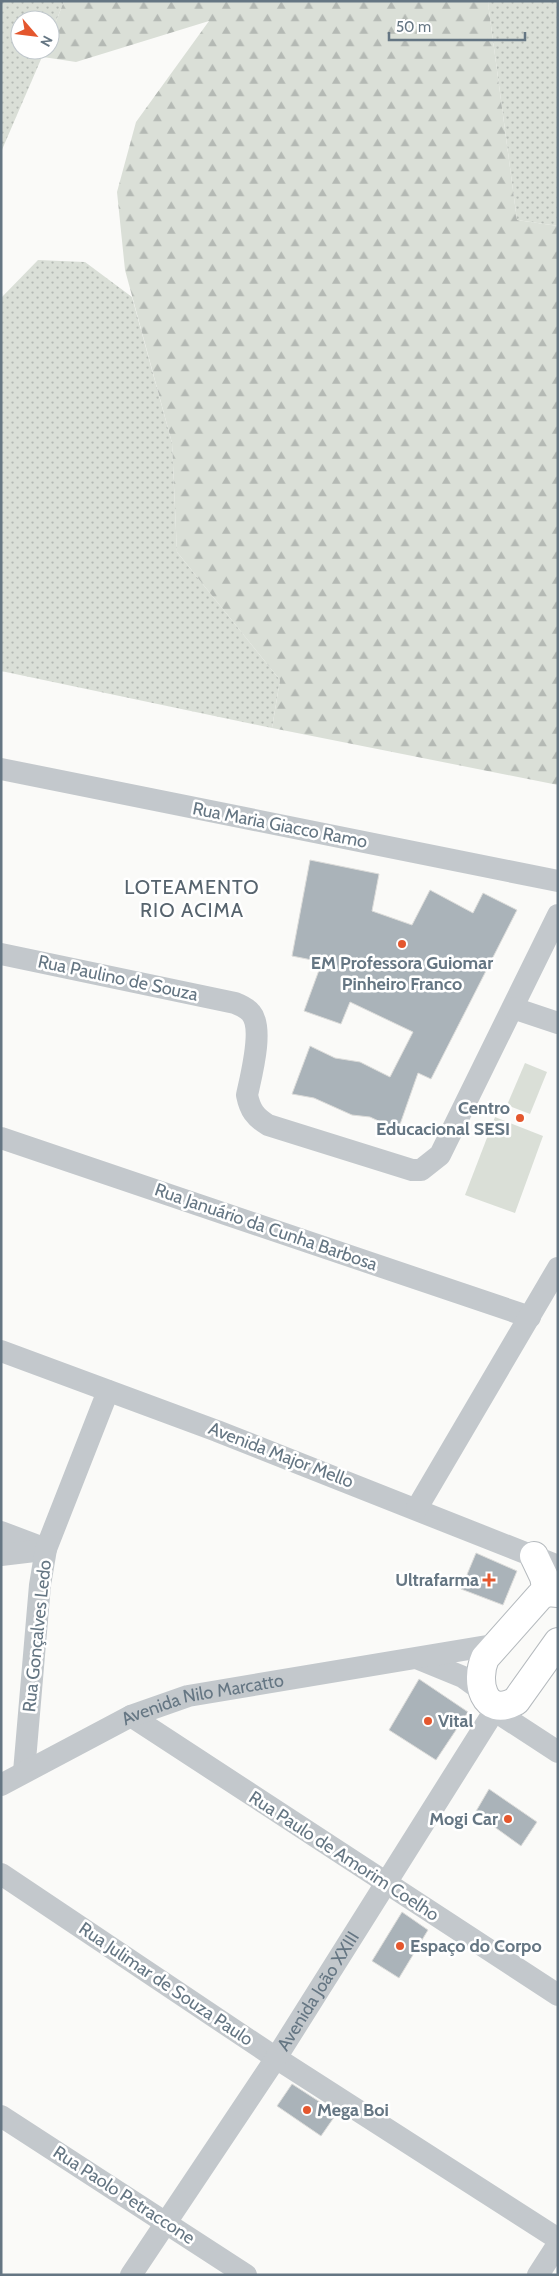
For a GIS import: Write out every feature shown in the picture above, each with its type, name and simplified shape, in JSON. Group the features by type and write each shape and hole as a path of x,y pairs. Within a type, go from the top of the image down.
{"main road":[{"path":"546,1561 544,1577 552,1593 534,1602 485,1658 480,1670 492,1702 511,1704 520,1696 557,1643"}],"street":[{"name":"Rua Maria Giacco Ramo","path":"1,769 558,881"},
{"path":"558,915 513,1008 558,1023"},
{"name":"Rua Paulino de Souza","path":"1,954 235,1002 251,1012 257,1026 248,1095 250,1106 257,1118 268,1125 412,1170 421,1170 440,1156 513,1008"},
{"name":"Rua Januário da Cunha Barbosa","path":"1,1138 530,1317"},
{"path":"418,1508 558,1268"},
{"name":"Avenida Major Mello","path":"1,1351 418,1508 546,1561"},
{"name":"Rua Gonçalves Ledo","path":"24,1772 40,1585 46,1549 108,1391"},
{"path":"1,1532 46,1549"},
{"path":"1,1556 46,1549"},
{"name":"Avenida Nilo Marcatto","path":"1,1785 131,1716 188,1696 419,1659 499,1644"},
{"path":"419,1659 463,1677 492,1702 558,1752"},
{"name":"Avenida João XXIII","path":"131,2275 276,2058 385,1883 492,1702"},
{"name":"Rua Paulo de Amorim Coelho","path":"131,1716 558,1995"},
{"name":"Rua Julimar de Souza Paulo","path":"1,1874 276,2058 558,2240"},
{"name":"Rua Paolo Petraccone","path":"1,2116 246,2275"},
{"path":"538,2275 558,2244"}],"green space":[{"path":"1,1 64,1 60,11 10,10 10,60 41,60 1,152"},
{"path":"64,1 490,1 488,3 517,220 558,226 558,785 272,728 280,680 177,552 172,443 125,270 117,192 136,122 209,21 76,62 60,60 60,11"},
{"path":"490,1 558,1 558,226 517,220 488,3"},
{"path":"38,260 85,262 132,297 172,443 177,552 280,680 272,728 1,671 1,298"},
{"path":"525,1063 547,1072 530,1114 507,1105"},
{"path":"495,1117 543,1136 515,1213 465,1195"}],"building":[{"path":"310,860 379,874 372,911 412,925 430,890 473,913 483,893 517,910 431,1079 418,1073 398,1130 370,1117 352,1115 314,1098 292,1094 310,1046 335,1058 360,1062 390,1077 413,1032 350,1002 341,1024 304,1011 322,962 292,956"},
{"name":"Ultrafarma","path":"476,1553 517,1571 503,1605 461,1589"},
{"name":"Vital","path":"419,1679 468,1712 436,1760 389,1730"},
{"name":"Mogi Car","path":"489,1789 537,1822 521,1846 475,1813"},
{"name":"Espaço do Corpo","path":"402,1912 428,1930 399,1978 372,1961"},
{"name":"Mega Boi","path":"292,2084 337,2113 321,2136 277,2106"}],"place":[{"name":"EM Professora Guiomar Pinheiro Franco","path":"402,944"},
{"name":"Centro Educacional SESI","path":"520,1118"},
{"name":"Ultrafarma","path":"489,1580"},
{"name":"Vital","path":"428,1721"},
{"name":"Mogi Car","path":"508,1819"},
{"name":"Espaço do Corpo","path":"400,1946"},
{"name":"Mega Boi","path":"307,2110"}],"district":[{"name":"LOTEAMENTO RIO ACIMA","path":"192,898"}]}
